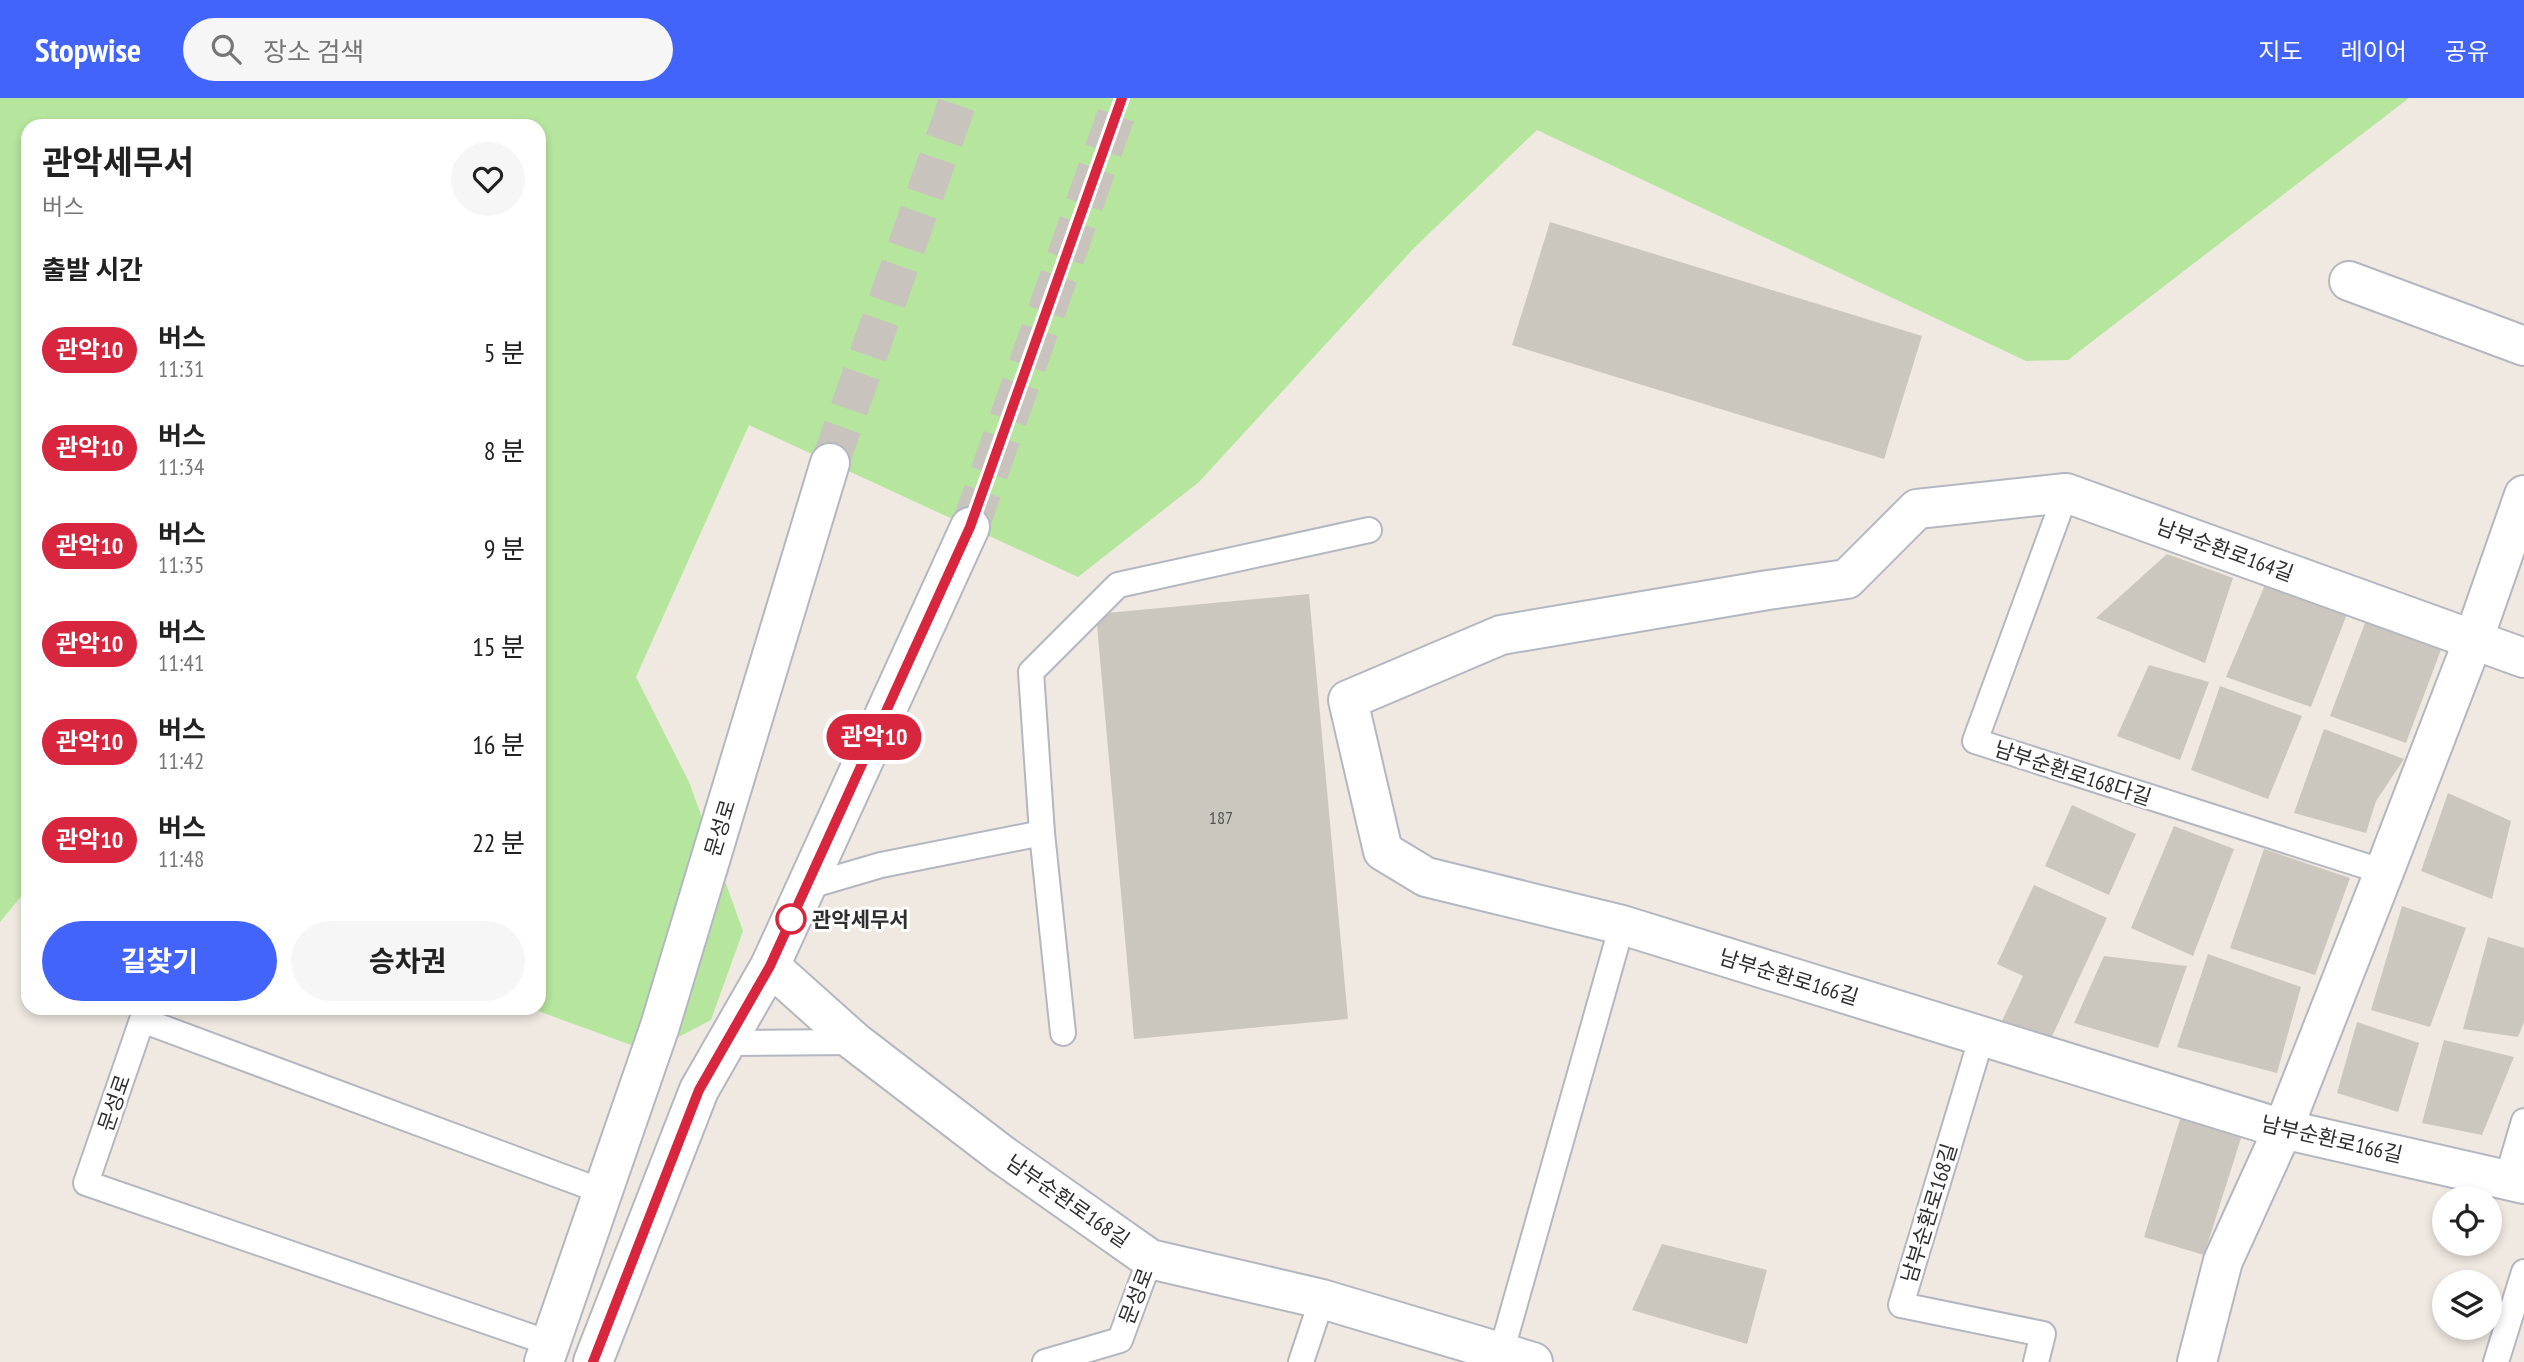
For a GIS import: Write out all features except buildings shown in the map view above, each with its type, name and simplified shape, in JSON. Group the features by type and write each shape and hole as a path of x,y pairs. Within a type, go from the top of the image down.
{"street":[{"path":"2349,281 2524,346"},
{"name":"문성로","path":"548,1353 601,1191 660,1027 830,463"},
{"name":"남부순환로164길","path":"1500,635 1847,579 1917,509 2066,493 2524,658"},
{"path":"2197,1362 2223,1261 2283,1129 2384,872 2474,638 2524,495"},
{"path":"593,1362 699,1090 770,966 970,527"},
{"name":"남부순환로166길","path":"1500,635 1348,700 1383,851 1426,877 1622,925 2283,1129 2516,1181"},
{"name":"남부순환로168길","path":"770,966 855,1042 1001,1154 1150,1259 1322,1299 1517,1358"}],"lane":[{"name":"남부순환로168다길","path":"2066,493 1975,741 2384,872"},
{"path":"1063,1033 1042,833 1031,672 1118,585 1369,530"},
{"path":"806,887 881,865 1042,833"},
{"name":"남부순환로168길","path":"1517,1358 1622,925"},
{"name":"문성로","path":"548,1353 86,1183 142,1020 601,1191"},
{"name":"남부순환로168길","path":"1982,1036 1901,1305 2043,1334 2036,1362"},
{"path":"726,1043 855,1042"},
{"name":"남부순환로166길","path":"2516,1181 2524,1121"},
{"name":"문성로","path":"1045,1362 1120,1340 1150,1259"},
{"path":"2496,1362 2524,1272"},
{"path":"1301,1362 1322,1299"}],"green space":[{"path":"0,98 2409,98 2068,360 2026,361 1537,130 1414,248 1199,482 1078,577 749,425 636,677 689,782 743,931 711,1020 650,1052 546,1014 546,119 21,119 21,896 0,922"}],"tunnel":[{"path":"830,463 959,98"},
{"path":"970,527 1122,98"}],"bus line":[{"name":"관악10","path":"593,1362 699,1090 770,966 970,527 1122,98"}],"place":[{"name":"관악세무서","path":"791,919"}]}
